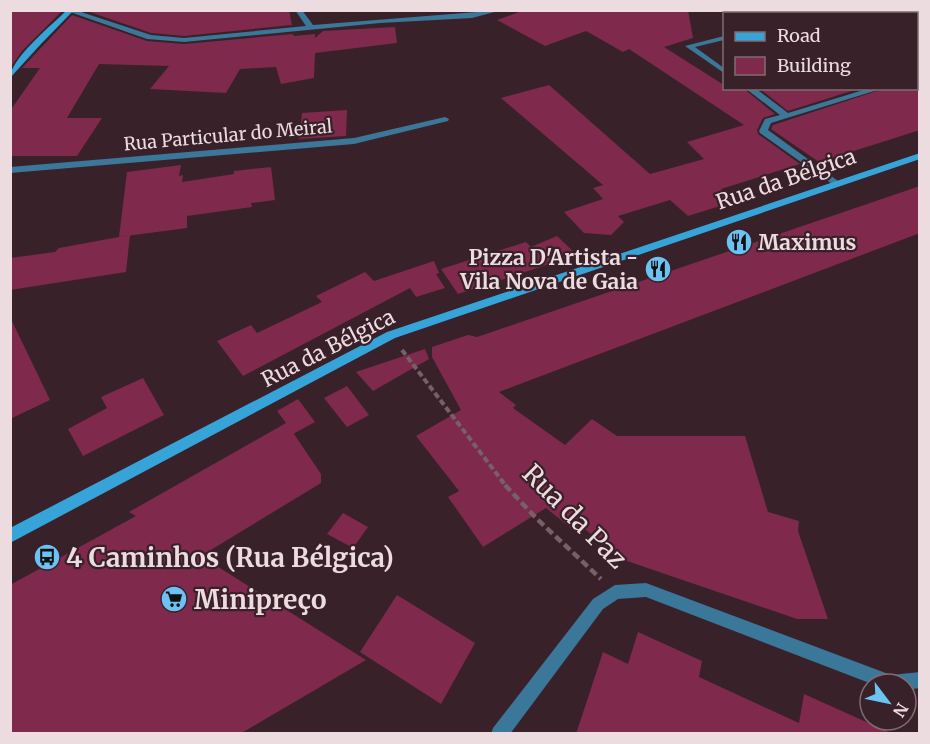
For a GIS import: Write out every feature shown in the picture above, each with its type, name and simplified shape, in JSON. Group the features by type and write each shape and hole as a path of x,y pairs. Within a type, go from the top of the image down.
{"main road":[{"path":"10,76 37,43 71,11"},
{"name":"Rua da Bélgica","path":"10,536 391,335 920,156"}],"street":[{"path":"298,10 311,28"},
{"path":"380,21 390,10"},
{"path":"71,11 150,37 184,40 380,21 472,16 499,10"},
{"path":"723,38 689,46 723,69"},
{"path":"752,90 787,116"},
{"path":"835,183 763,131 768,121 873,90"},
{"name":"Rua Particular do Meiral","path":"10,170 354,141 445,119"},
{"name":"Rua da Paz","path":"615,592 646,590 891,682 920,680"},
{"path":"499,734 598,604 615,592"}],"path":[{"name":"Rua da Paz","path":"391,335 507,486 536,518 615,592"}],"building":[{"path":"10,10 63,10 22,51 10,68"},
{"path":"84,10 289,10 292,25 184,36 151,33"},
{"path":"525,10 688,10 693,38 664,47 723,84 723,90 745,90 775,114 763,118 757,130 758,134 800,164 721,189 736,201 688,216 670,200 618,216 624,222 611,235 584,233 564,212 603,199 593,188 603,185 501,98 549,85 650,174 704,159 687,142 744,125 629,49 623,52 586,31 545,46 497,20"},
{"path":"72,15 147,41 184,44 293,34 294,36 315,34 315,38 323,31 395,27 397,43 315,53 314,78 281,84 276,67 240,69 226,93 150,89 169,66 99,64 67,118 102,118 77,156 10,156 10,111 40,68 22,68"},
{"path":"920,88 920,130 819,162 771,129 773,125 880,90 918,90"},
{"path":"762,90 855,90 788,111"},
{"path":"347,110 346,136 299,139 302,113"},
{"path":"181,165 179,176 183,175 182,182 234,174 234,171 271,167 275,200 251,203 252,207 187,216 187,228 119,237 127,172"},
{"path":"920,186 920,233 499,392 516,405 513,408 565,445 592,419 617,436 745,436 768,512 799,521 798,531 828,619 797,619 624,560 582,527 577,533 546,508 483,547 448,497 459,491 416,436 461,410 432,357 432,347 468,335 477,337"},
{"path":"130,235 126,272 10,290 10,258 55,252 59,248"},
{"path":"557,236 577,255 458,294 441,269 526,242 531,247"},
{"path":"434,261 439,273 436,274 445,288 416,297 410,288 243,376 217,341 251,325 257,333 322,302 316,296 365,272 374,281"},
{"path":"10,317 50,400 10,419"},
{"path":"425,349 429,359 373,391 356,372"},
{"path":"143,378 164,415 83,456 68,429 107,408 101,397"},
{"path":"347,386 369,415 347,427 324,398"},
{"name":"Minipreço","path":"298,399 315,422 294,434 321,474 321,483 201,556 366,660 240,734 10,734 10,585 136,516 129,512 286,423 277,411"},
{"path":"343,513 368,527 353,548 327,534"},
{"path":"397,595 475,643 441,704 360,652"},
{"path":"638,632 702,661 699,677 799,723 804,694 858,718 858,732 893,734 576,734 603,652 628,664"}],"place":[{"name":"Maximus","path":"739,242"},
{"name":"Pizza D'Artista - Vila Nova de Gaia","path":"658,269"},
{"name":"4 Caminhos (Rua Bélgica)","path":"47,557"},
{"name":"Minipreço","path":"174,599"}]}
